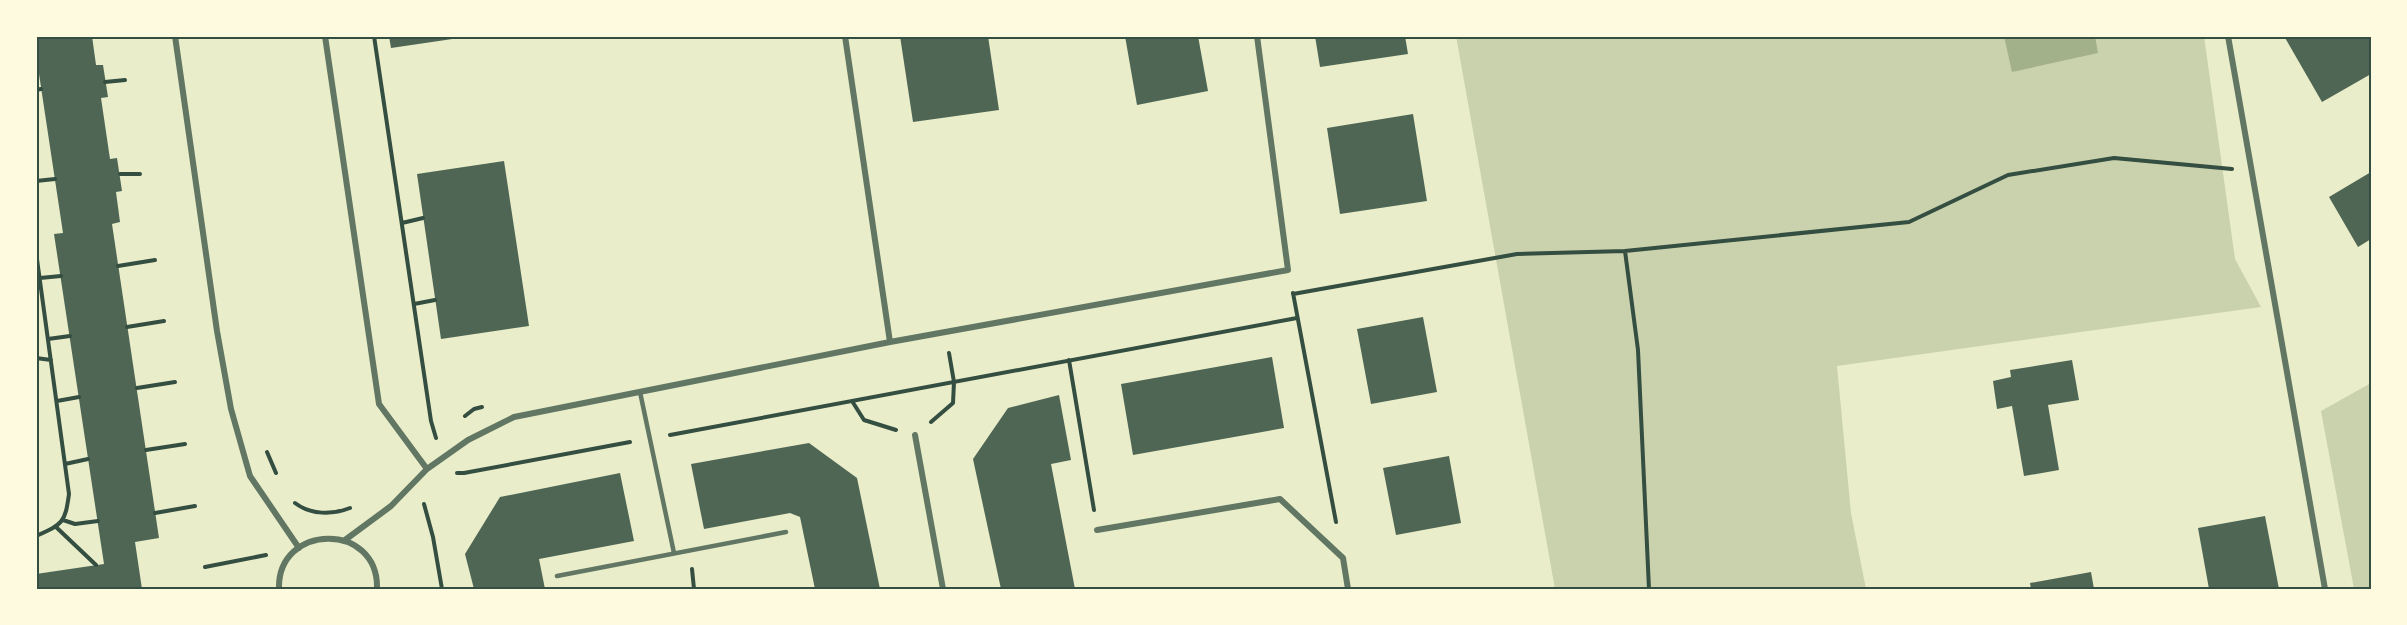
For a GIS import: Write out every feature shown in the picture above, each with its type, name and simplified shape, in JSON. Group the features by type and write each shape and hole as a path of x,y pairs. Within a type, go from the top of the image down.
{"street":[{"path":"176,36 217,331 231,409 250,476 299,548"},
{"path":"325,36 379,405 428,469"},
{"path":"845,36 890,342"},
{"path":"345,540 392,506 442,458 468,440 514,417 890,342 1288,270 1257,36"},
{"path":"2228,36 2325,589"},
{"path":"915,435 943,589"},
{"path":"1098,530 1280,499 1343,558 1348,589"},
{"path":"279,589 284,565 299,548 313,540 329,537 345,540 358,547 368,558 375,571 377,589"}],"lane":[{"path":"640,392 674,553"},
{"path":"557,576 786,532"}],"path":[{"path":"374,36 431,421 442,458"},
{"path":"105,82 124,80"},
{"path":"1293,294 1517,254 1625,251 1909,222 2008,175 2114,158 2251,171"},
{"path":"120,174 140,174"},
{"path":"36,181 55,179"},
{"path":"402,223 423,218"},
{"path":"1625,251 1638,350 1649,589"},
{"path":"36,252 69,494 66,517 56,527 36,536"},
{"path":"118,266 154,260"},
{"path":"1288,270 1343,558"},
{"path":"40,278 61,276"},
{"path":"414,304 435,300"},
{"path":"428,469 464,473 1297,318"},
{"path":"127,327 164,321"},
{"path":"852,401 864,420 915,435 953,403 954,382 946,332"},
{"path":"48,339 70,336"},
{"path":"36,358 51,360"},
{"path":"1069,360 1098,530"},
{"path":"137,388 175,382"},
{"path":"57,401 79,397"},
{"path":"146,450 185,444"},
{"path":"65,464 88,459"},
{"path":"417,480 433,537 442,589"},
{"path":"155,513 195,506"},
{"path":"63,520 75,524 98,521"},
{"path":"56,527 96,565"},
{"path":"205,567 299,548"}],"shaded area":[{"path":"1456,36 2204,36 2235,259 2261,307 1837,366 1851,513 1866,589 1555,589"},
{"path":"2004,36 2095,36 2098,53 2012,72"},
{"path":"2371,383 2371,589 2354,589 2321,411"}],"building":[{"path":"36,36 92,36 96,65 103,65 108,97 101,98 110,159 117,158 122,191 116,192 120,222 112,224 159,538 135,542 142,589 36,589 36,574 104,564 54,234 63,233 36,54"},
{"path":"389,36 465,36 466,37 391,48"},
{"path":"900,36 988,36 999,110 913,122"},
{"path":"1125,36 1198,36 1208,91 1137,105"},
{"path":"1315,36 1405,36 1408,54 1320,67"},
{"path":"2284,36 2371,36 2371,74 2322,102"},
{"path":"1413,114 1427,201 1340,214 1327,128"},
{"path":"504,161 529,326 441,339 417,174"},
{"path":"2371,172 2371,239 2358,247 2329,197"},
{"path":"1423,317 1437,392 1371,404 1357,329"},
{"path":"1272,357 1284,428 1133,455 1121,384"},
{"path":"2072,360 2079,400 2048,405 2059,470 2024,476 2012,406 1997,409 1993,381 2011,377 2010,370"},
{"path":"1059,395 1071,460 1051,464 1075,589 1001,589 973,459 1008,408"},
{"path":"809,443 857,478 880,589 815,589 800,517 790,513 704,529 691,464"},
{"path":"1449,456 1461,523 1396,535 1383,468"},
{"path":"620,473 634,541 539,559 545,589 474,589 465,554 500,497"},
{"path":"2265,516 2279,589 2209,589 2198,528"},
{"path":"2091,572 2094,589 2031,589 2030,583"}]}
